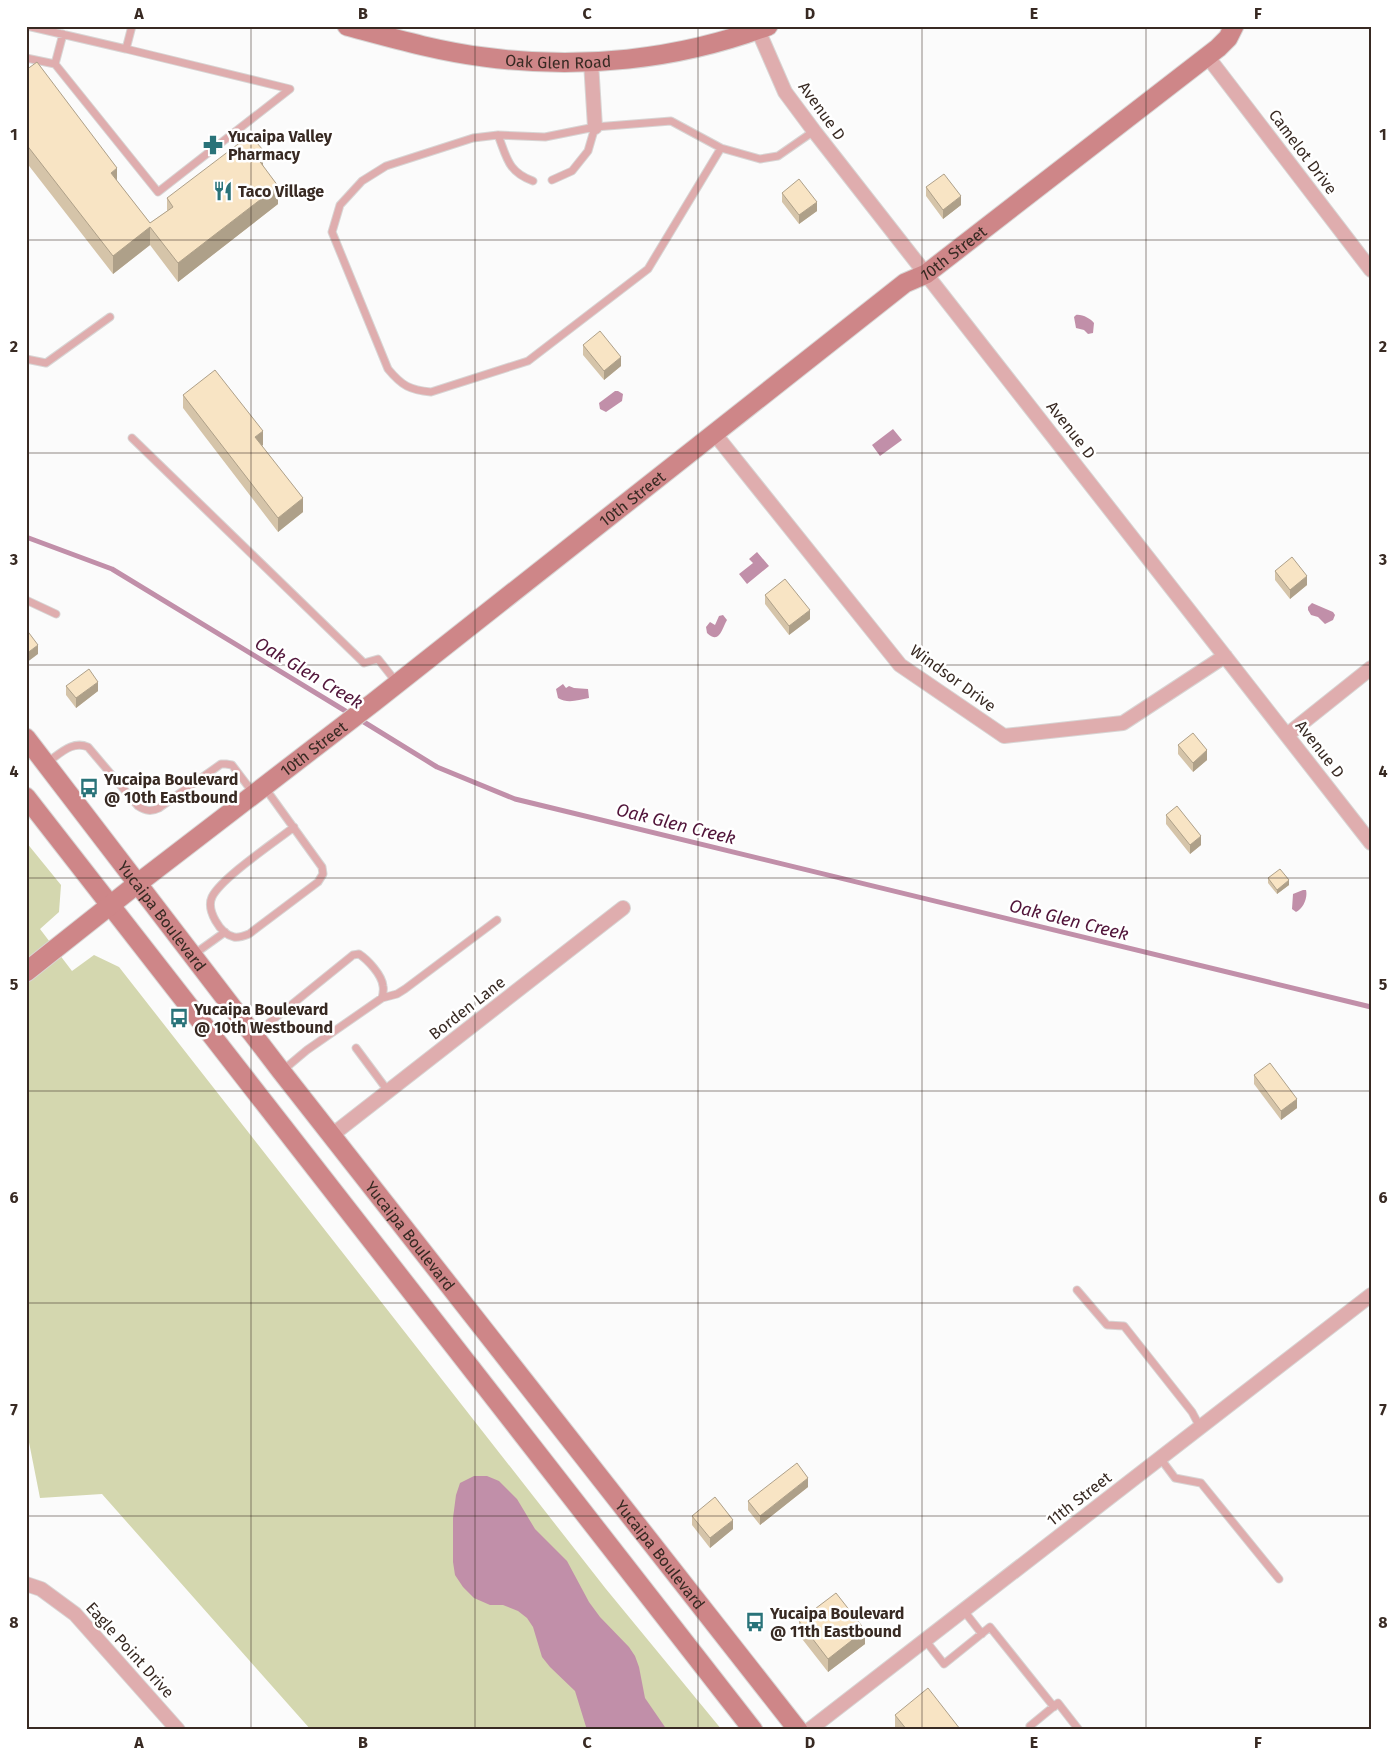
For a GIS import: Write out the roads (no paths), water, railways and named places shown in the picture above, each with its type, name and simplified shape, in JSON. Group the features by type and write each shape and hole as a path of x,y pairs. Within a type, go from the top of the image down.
{"main road":[{"name":"Oak Glen Road","path":"347,26 393,32 447,51 484,57 562,63 647,57 731,39 763,28"},
{"name":"10th Street","path":"26,972 111,904 397,684 905,284 926,274 1207,56 1228,38 1234,26"},
{"name":"Yucaipa Boulevard","path":"26,738 192,956 798,1730"},
{"name":"Yucaipa Boulevard","path":"26,797 753,1730"}],"street":[{"name":"Avenue D","path":"763,28 785,92 814,131 1371,843"},
{"name":"Camelot Drive","path":"1207,56 1371,270"},
{"path":"591,62 595,127"},
{"name":"Windsor Drive","path":"714,433 900,665 1004,736 1123,723 1225,656"},
{"path":"1287,735 1371,668"},
{"name":"Borden Lane","path":"332,1135 623,908"},
{"name":"11th Street","path":"809,1730 1371,1295"},
{"name":"Eagle Point Drive","path":"26,1584 41,1589 75,1614 178,1730"}],"lane":[{"path":"26,58 55,64 158,192 290,89 27,26"},
{"path":"126,49 132,26"},
{"path":"55,64 63,34"},
{"path":"721,148 648,269 528,361 431,392 405,386 388,369 332,232 340,205 362,181 386,166 473,138 498,135 545,137 595,127 671,121 721,148 760,159 778,156 814,131"},
{"path":"552,180 572,171 588,152 595,127"},
{"path":"498,135 509,163 519,176 533,181"},
{"path":"26,359 46,363 110,317"},
{"path":"132,438 364,663 378,659 397,684"},
{"path":"26,600 56,614"},
{"path":"46,764 74,745 81,744 88,747 144,811 160,808 221,764 232,766 259,790 294,827 322,867 323,874 318,882 249,934 241,937 233,936 225,932 215,918 211,909 211,898 222,883 294,827"},
{"path":"282,1071 307,1050 382,998 397,994 405,989 497,920"},
{"path":"192,956 225,932"},
{"path":"254,1035 353,955 359,954 364,957 382,979 384,987 382,998"},
{"path":"356,1048 388,1091"},
{"path":"1078,1290 1107,1325 1124,1326 1192,1412 1200,1427"},
{"path":"1160,1458 1175,1478 1201,1483 1278,1579"},
{"path":"964,1610 982,1634"},
{"path":"925,1640 944,1664 990,1627 1054,1706"},
{"path":"1033,1730 1030,1726 1058,1703 1079,1730"}],"waterway":[{"name":"Oak Glen Creek","path":"26,537 112,569 352,715"},
{"name":"Oak Glen Creek","path":"359,719 437,767 515,799 1371,1007"}],"place":[{"name":"Yucaipa Valley Pharmacy","path":"213,145"},
{"name":"Taco Village","path":"223,191"},
{"name":"Yucaipa Boulevard @ 10th Eastbound","path":"89,788"},
{"name":"Yucaipa Boulevard @ 10th Westbound","path":"179,1018"},
{"name":"Yucaipa Boulevard @ 11th Eastbound","path":"755,1622"}]}
